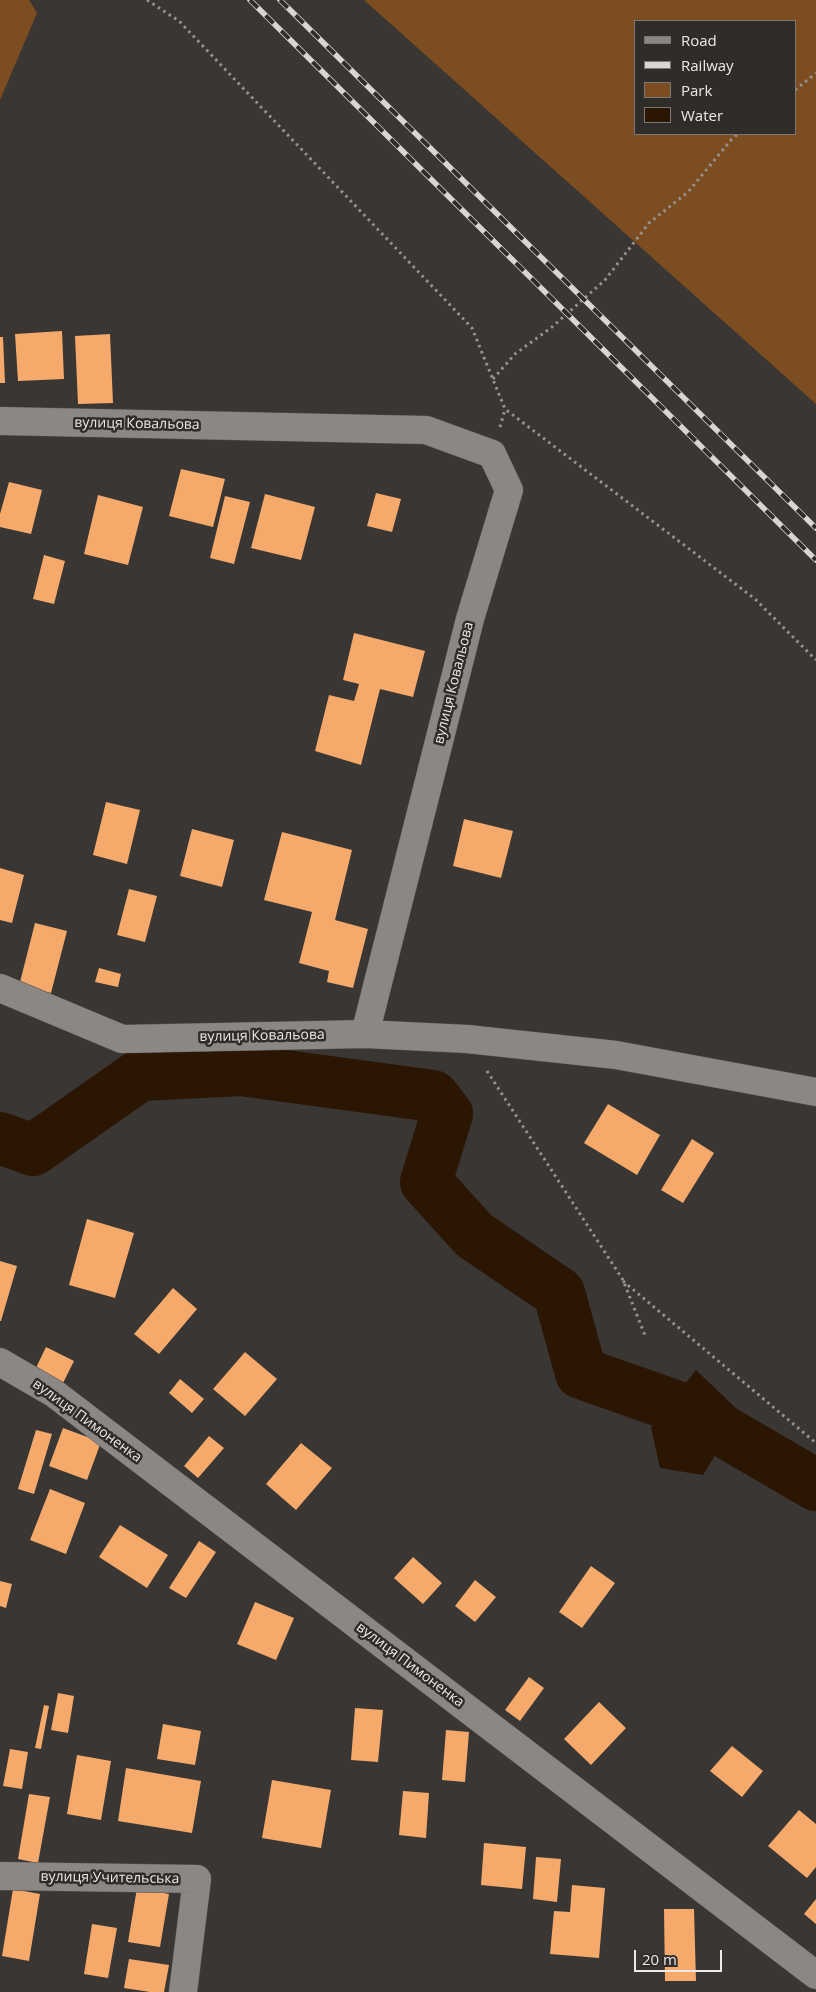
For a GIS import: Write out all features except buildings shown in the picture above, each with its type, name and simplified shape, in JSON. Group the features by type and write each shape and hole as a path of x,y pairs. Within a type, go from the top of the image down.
{"street":[{"name":"вулиця Ковальова","path":"0,422 426,430 492,454 509,490 470,619 365,1034 122,1039 0,988"},
{"path":"365,1034 467,1039 616,1055 816,1092"},
{"name":"вулиця Пимоненка","path":"0,1362 56,1394 816,1974"},
{"name":"вулиця Учительська","path":"0,1876 196,1878 184,1992"}],"path":[{"path":"147,0 179,21 472,328 505,409 755,599 816,660"},
{"path":"796,89 816,73"},
{"path":"493,379 515,354 552,327 605,280 649,223 688,192 737,135"},
{"path":"467,1039 516,1118 623,1280 646,1338"},
{"path":"623,1280 815,1441"}],"green space":[{"path":"0,0 29,0 37,13 0,100"},
{"path":"364,0 816,0 816,404"}],"water":[{"path":"696,1370 741,1413 703,1475 660,1468 651,1427"}],"waterway":[{"path":"0,1138 33,1150 140,1075 241,1070 433,1096 447,1114 426,1182 474,1235 559,1293 581,1373 689,1411 816,1485"}],"railway":[{"path":"250,0 816,560"},
{"path":"280,0 816,528"}]}
